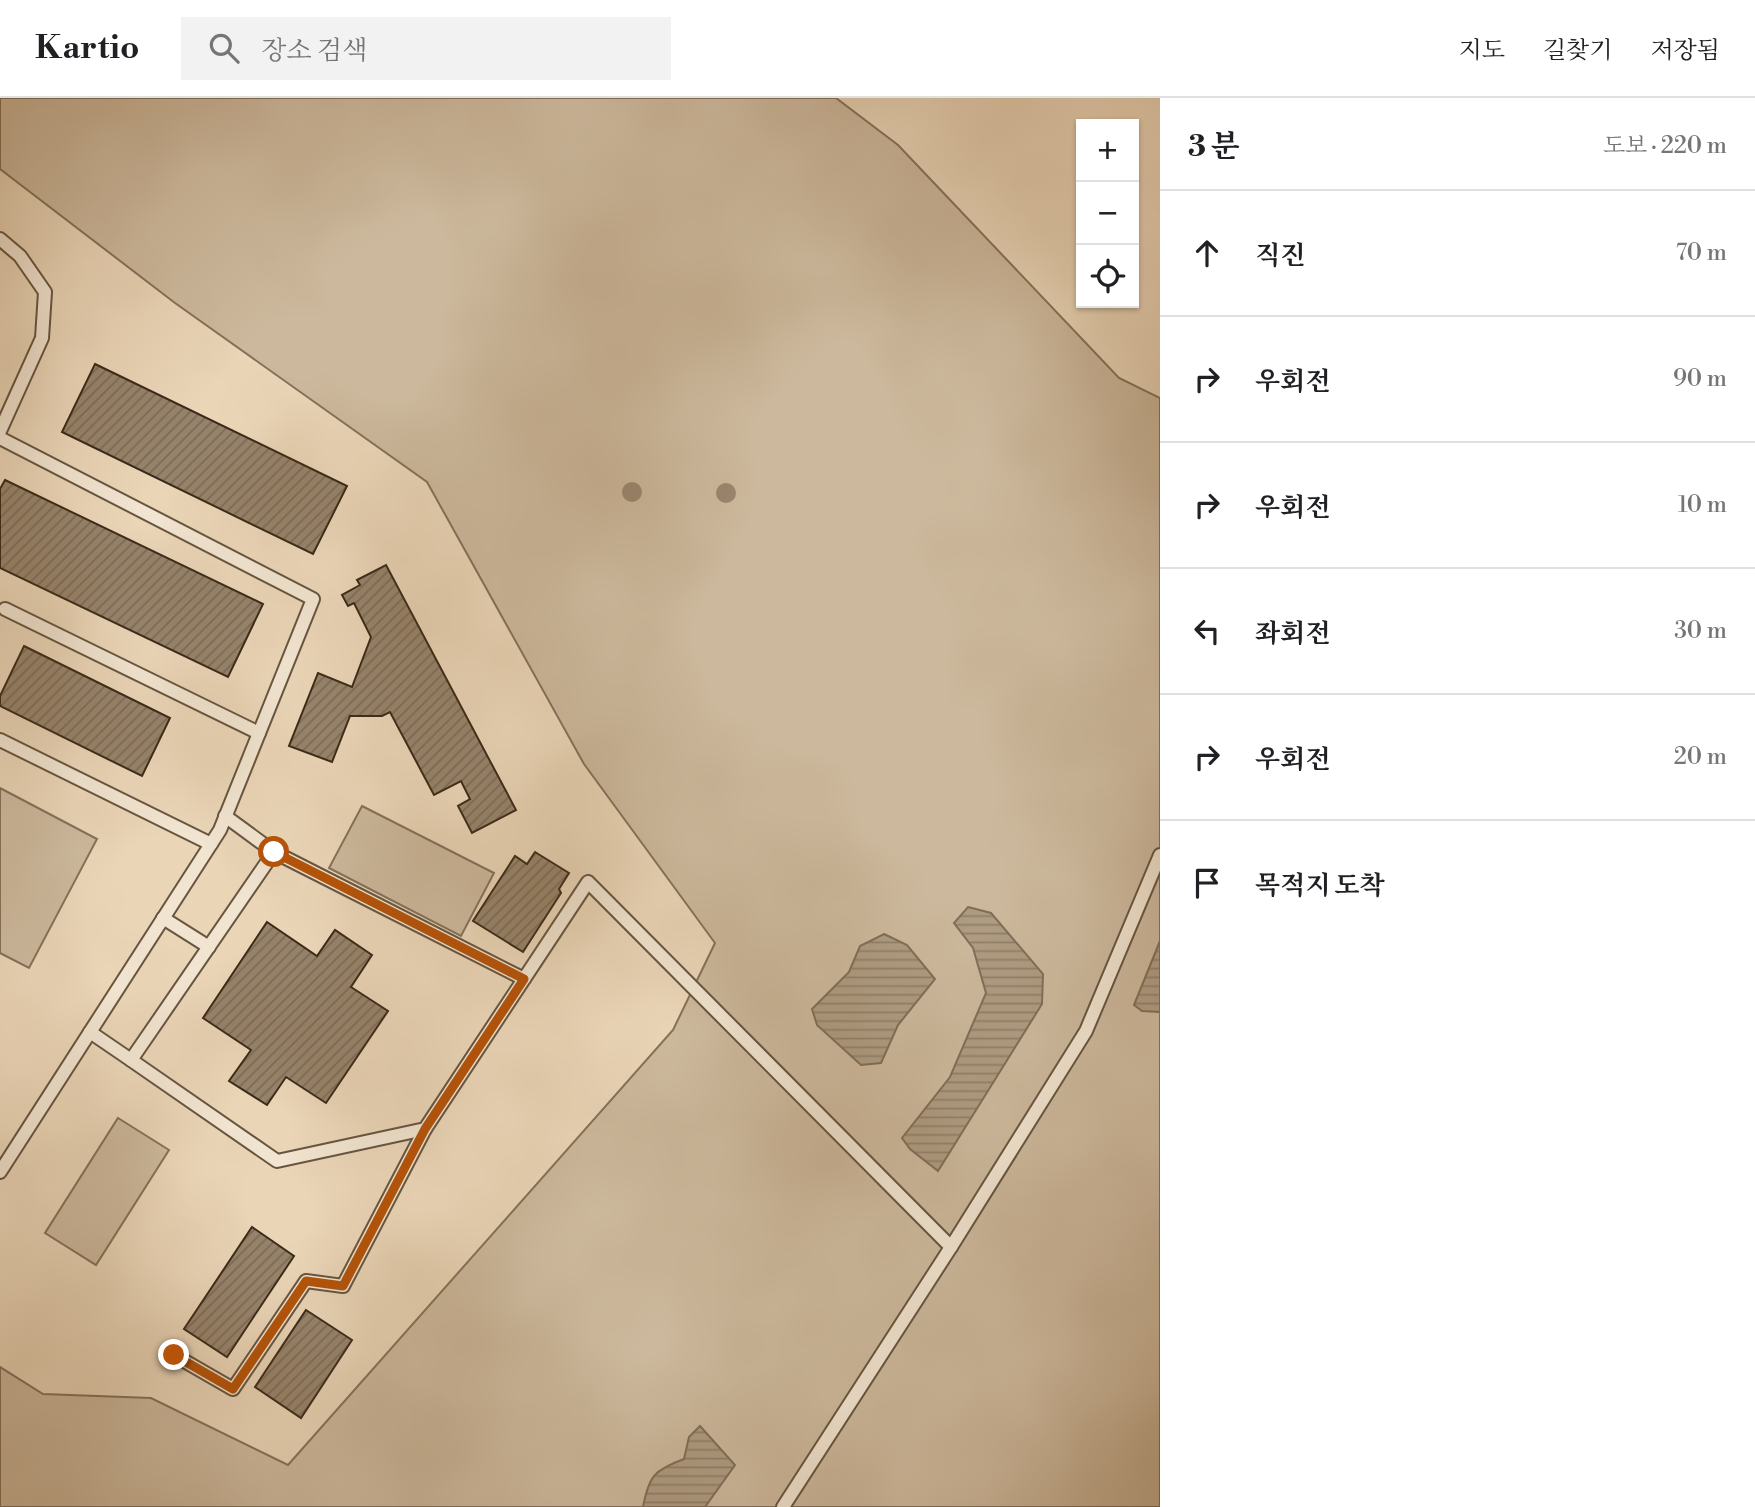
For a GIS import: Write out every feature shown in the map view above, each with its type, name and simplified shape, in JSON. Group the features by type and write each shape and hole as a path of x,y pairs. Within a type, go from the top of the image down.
{"lane":[{"path":"0,239 20,256 45,292 42,338 0,430"},
{"path":"0,438 313,599 225,816 211,844 0,1172"},
{"path":"5,609 259,733"},
{"path":"0,740 211,844"},
{"path":"225,816 274,852 524,979"},
{"path":"131,1060 274,852"},
{"path":"783,1507 951,1247 1086,1031 1160,855"},
{"path":"174,1355 233,1389 306,1281 343,1286 425,1129 588,882 951,1247"},
{"path":"163,918 209,947"},
{"path":"90,1031 277,1161 425,1129"}],"shaded area":[{"path":"0,98 836,98 898,145 1119,378 1160,398 1160,1507 0,1507 0,1367 43,1394 151,1398 288,1465 673,1030 715,943 584,764 427,482 175,303 0,169"},
{"path":"0,788 97,839 29,968 0,953"},
{"path":"362,806 494,873 461,936 329,868"},
{"path":"968,907 991,913 1043,974 1042,1004 938,1171 910,1149 902,1138 950,1077 986,993 973,948 954,923"},
{"path":"884,934 907,945 935,979 898,1025 881,1063 861,1065 817,1025 812,1009 849,972 860,946"},
{"path":"1160,941 1160,1012 1142,1011 1134,1005"},
{"path":"118,1118 169,1150 96,1265 45,1233"},
{"path":"700,1426 735,1465 705,1507 643,1507 654,1476 684,1459 689,1437"}],"building":[{"path":"95,364 347,486 313,554 62,432"},
{"path":"5,480 263,604 228,677 0,568 0,489"},
{"path":"386,565 516,810 472,833 458,806 470,799 461,781 434,795 390,712 382,716 350,716 332,762 289,746 318,673 352,687 371,637 354,603 348,606 342,595 360,585 357,580"},
{"path":"24,646 170,718 142,776 0,706 0,696"},
{"path":"535,852 569,873 559,889 561,893 523,952 473,921 515,856 527,864"},
{"path":"267,922 317,956 335,930 372,955 351,987 388,1011 326,1103 286,1077 267,1105 229,1081 251,1050 203,1018"},
{"path":"252,1227 294,1256 227,1357 184,1329"},
{"path":"306,1310 352,1340 301,1418 255,1387"}],"route":[{"path":"174,1355 233,1389 306,1281 343,1286 425,1129 524,979 274,852"}]}
